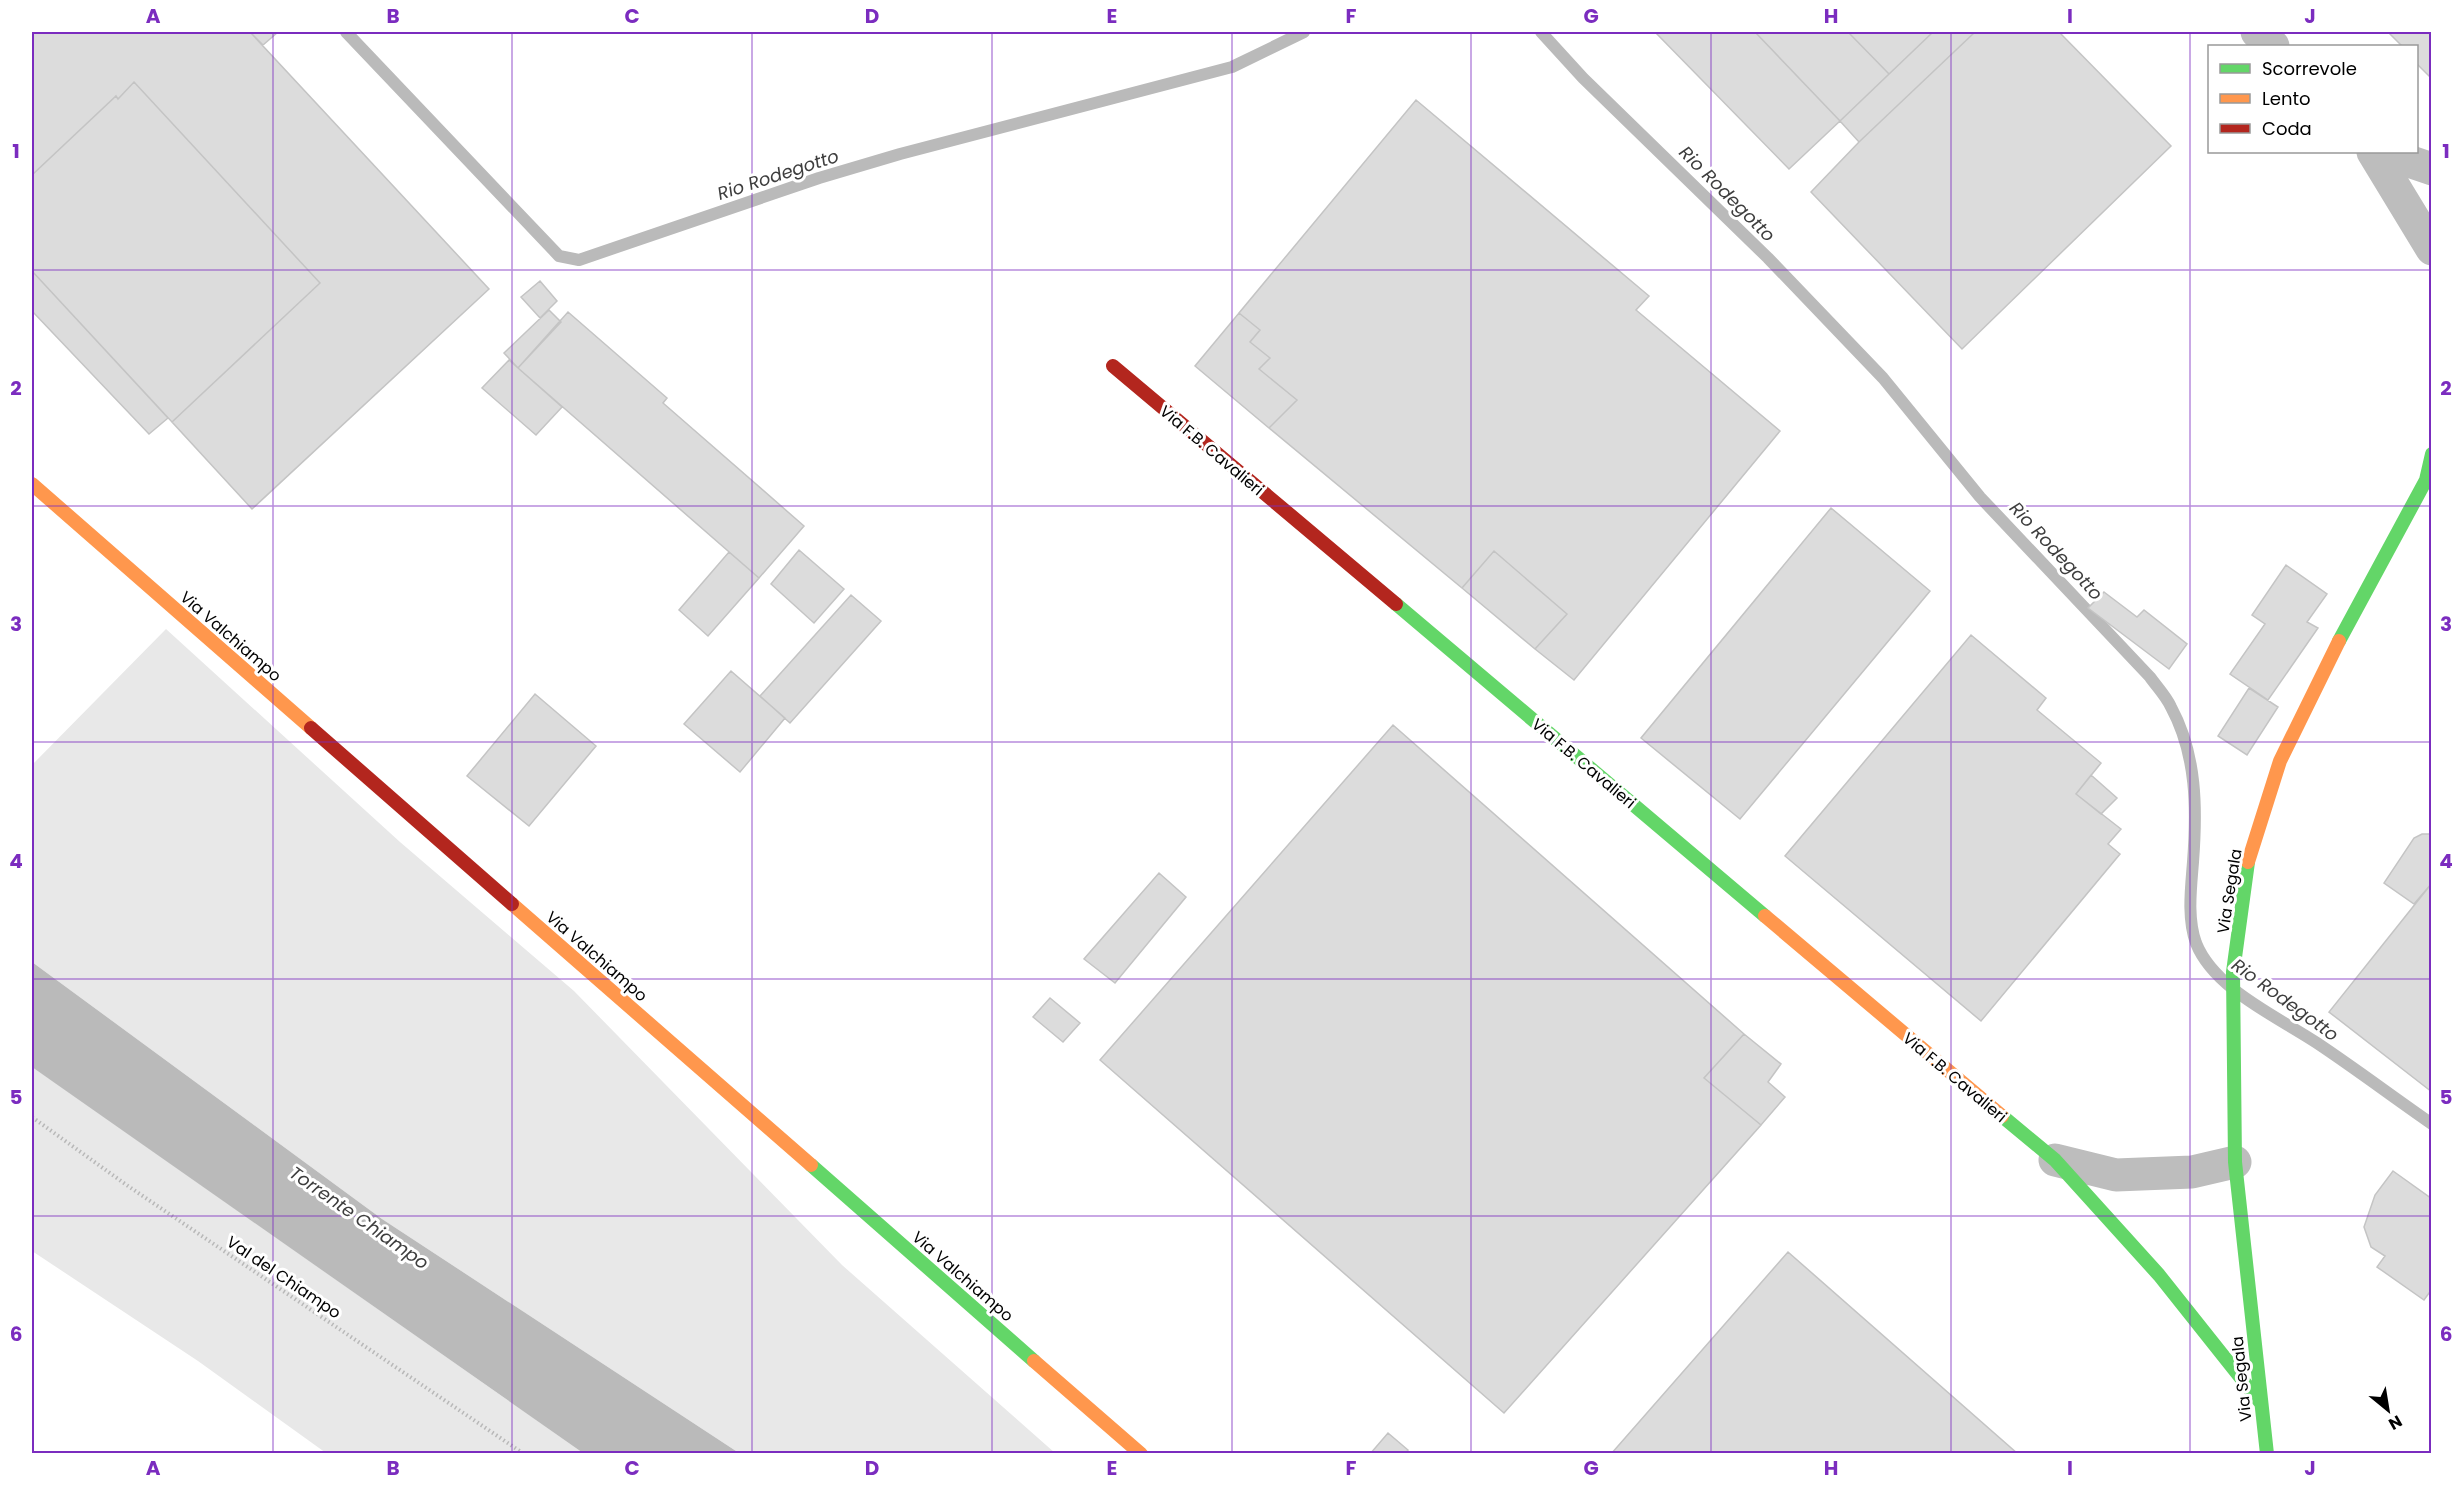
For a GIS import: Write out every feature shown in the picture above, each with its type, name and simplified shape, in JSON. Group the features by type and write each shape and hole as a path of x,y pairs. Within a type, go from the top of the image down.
{"street":[{"path":"2257,32 2271,45"},
{"path":"2374,153 2432,249"},
{"path":"2385,153 2432,169"},
{"name":"Via F.B. Cavalieri","path":"1113,366 2055,1160 2159,1275 2260,1402"},
{"name":"Via Segala","path":"2267,1454 2235,1162 2233,972 2249,857 2280,761 2332,653 2429,478 2432,454"},
{"name":"Via Valchiampo","path":"32,484 1141,1454"},
{"name":"Via F.B. Cavalieri","path":"2055,1160 2116,1175 2192,1172 2235,1162"}],"path":[{"name":"Val del Chiampo","path":"32,1117 128,1186 524,1454"}],"shaded area":[{"path":"166,629 400,842 574,991 842,1265 1055,1453 739,1453 382,1219 32,962 32,765"},
{"path":"32,1067 583,1453 326,1453 198,1361 32,1251"}],"water":[{"name":"Torrente Chiampo","path":"32,962 382,1219 739,1453 583,1453 32,1067"}],"building":[{"path":"32,32 250,32 489,289 252,509 172,422 320,283 134,82 32,175"},
{"path":"250,32 278,32 263,45"},
{"path":"1655,32 1755,32 1840,121 1789,169"},
{"path":"1755,32 1848,32 1889,74 1840,121"},
{"path":"1848,32 1933,32 1889,74"},
{"path":"1933,32 1975,32 1859,142 1840,121"},
{"path":"1975,32 2059,32 2171,146 1962,349 1811,192 1859,142"},
{"path":"2388,32 2432,32 2432,79 2418,65 2418,45 2401,45"},
{"path":"134,82 320,283 172,422 32,271 32,175"},
{"path":"1416,100 1649,296 1636,310 1780,431 1574,680 1535,649 1567,614 1494,551 1462,588 1269,428 1297,400 1259,369 1270,358 1250,342 1260,330 1239,313"},
{"path":"32,271 168,418 149,434 32,311"},
{"path":"540,281 557,301 540,318 521,297"},
{"path":"549,310 561,322 518,368 504,353"},
{"path":"568,312 667,398 663,403 804,526 759,578 518,368"},
{"path":"1239,313 1260,330 1250,342 1270,358 1259,369 1297,400 1269,428 1195,366"},
{"path":"509,360 562,407 536,435 482,388"},
{"path":"1831,508 1930,591 1740,819 1641,738"},
{"path":"799,550 844,589 814,623 771,584"},
{"path":"1494,551 1567,614 1535,649 1462,588"},
{"path":"729,552 759,578 708,636 679,610"},
{"path":"2286,565 2327,594 2307,622 2318,628 2268,700 2230,674 2265,624 2252,615"},
{"path":"2104,592 2137,617 2144,610 2187,644 2169,669 2088,608"},
{"path":"851,595 881,621 790,723 760,696"},
{"path":"1971,635 2046,698 2037,710 2101,763 2076,794 2121,829 2108,844 2120,854 1981,1021 1785,856"},
{"path":"731,671 785,718 740,772 684,724"},
{"path":"2249,688 2278,707 2247,755 2218,736"},
{"path":"535,694 596,746 529,826 467,776"},
{"path":"1393,725 1744,1034 1704,1078 1761,1125 1504,1413 1100,1060"},
{"path":"2091,775 2117,798 2101,814 2076,794"},
{"path":"2422,834 2432,834 2432,883 2414,904 2384,883 2414,838"},
{"path":"1159,873 1186,897 1115,983 1084,959"},
{"path":"2432,883 2432,1092 2329,1012"},
{"path":"1050,998 1080,1023 1063,1042 1033,1017"},
{"path":"1744,1034 1781,1064 1768,1082 1785,1097 1761,1125 1704,1078"},
{"path":"2393,1171 2432,1199 2432,1289 2424,1300 2377,1267 2385,1256 2371,1247 2364,1227 2375,1195"},
{"path":"1788,1252 2018,1454 1611,1454"},
{"path":"1388,1433 1408,1450 1405,1454 1370,1454"}],"waterway":[{"name":"Rio Rodegotto","path":"346,32 559,256 579,260 819,178 900,154 1232,67 1304,32"},
{"name":"Rio Rodegotto","path":"1541,32 1583,78 1768,258 1883,378 1980,497 2150,677 2164,695 2180,725 2193,783 2195,802 2191,892 2193,933 2205,959 2217,974 2232,988 2266,1012 2317,1043 2432,1124"}],"traffic: fast":[{"path":"2339,641 2426,480 2432,454"},
{"path":"1396,604 1765,916"},
{"path":"2248,862 2233,972 2235,1162 2267,1454"},
{"path":"2002,1116 2055,1160 2159,1275 2260,1402"},
{"path":"811,1165 1034,1361"}],"traffic: slow":[{"path":"32,484 311,728"},
{"path":"2248,862 2280,761 2339,641"},
{"path":"512,904 811,1165"},
{"path":"1765,916 2002,1116"},
{"path":"1034,1361 1141,1454"}],"traffic: jam":[{"path":"1113,366 1396,604"},
{"path":"311,728 512,904"}]}
